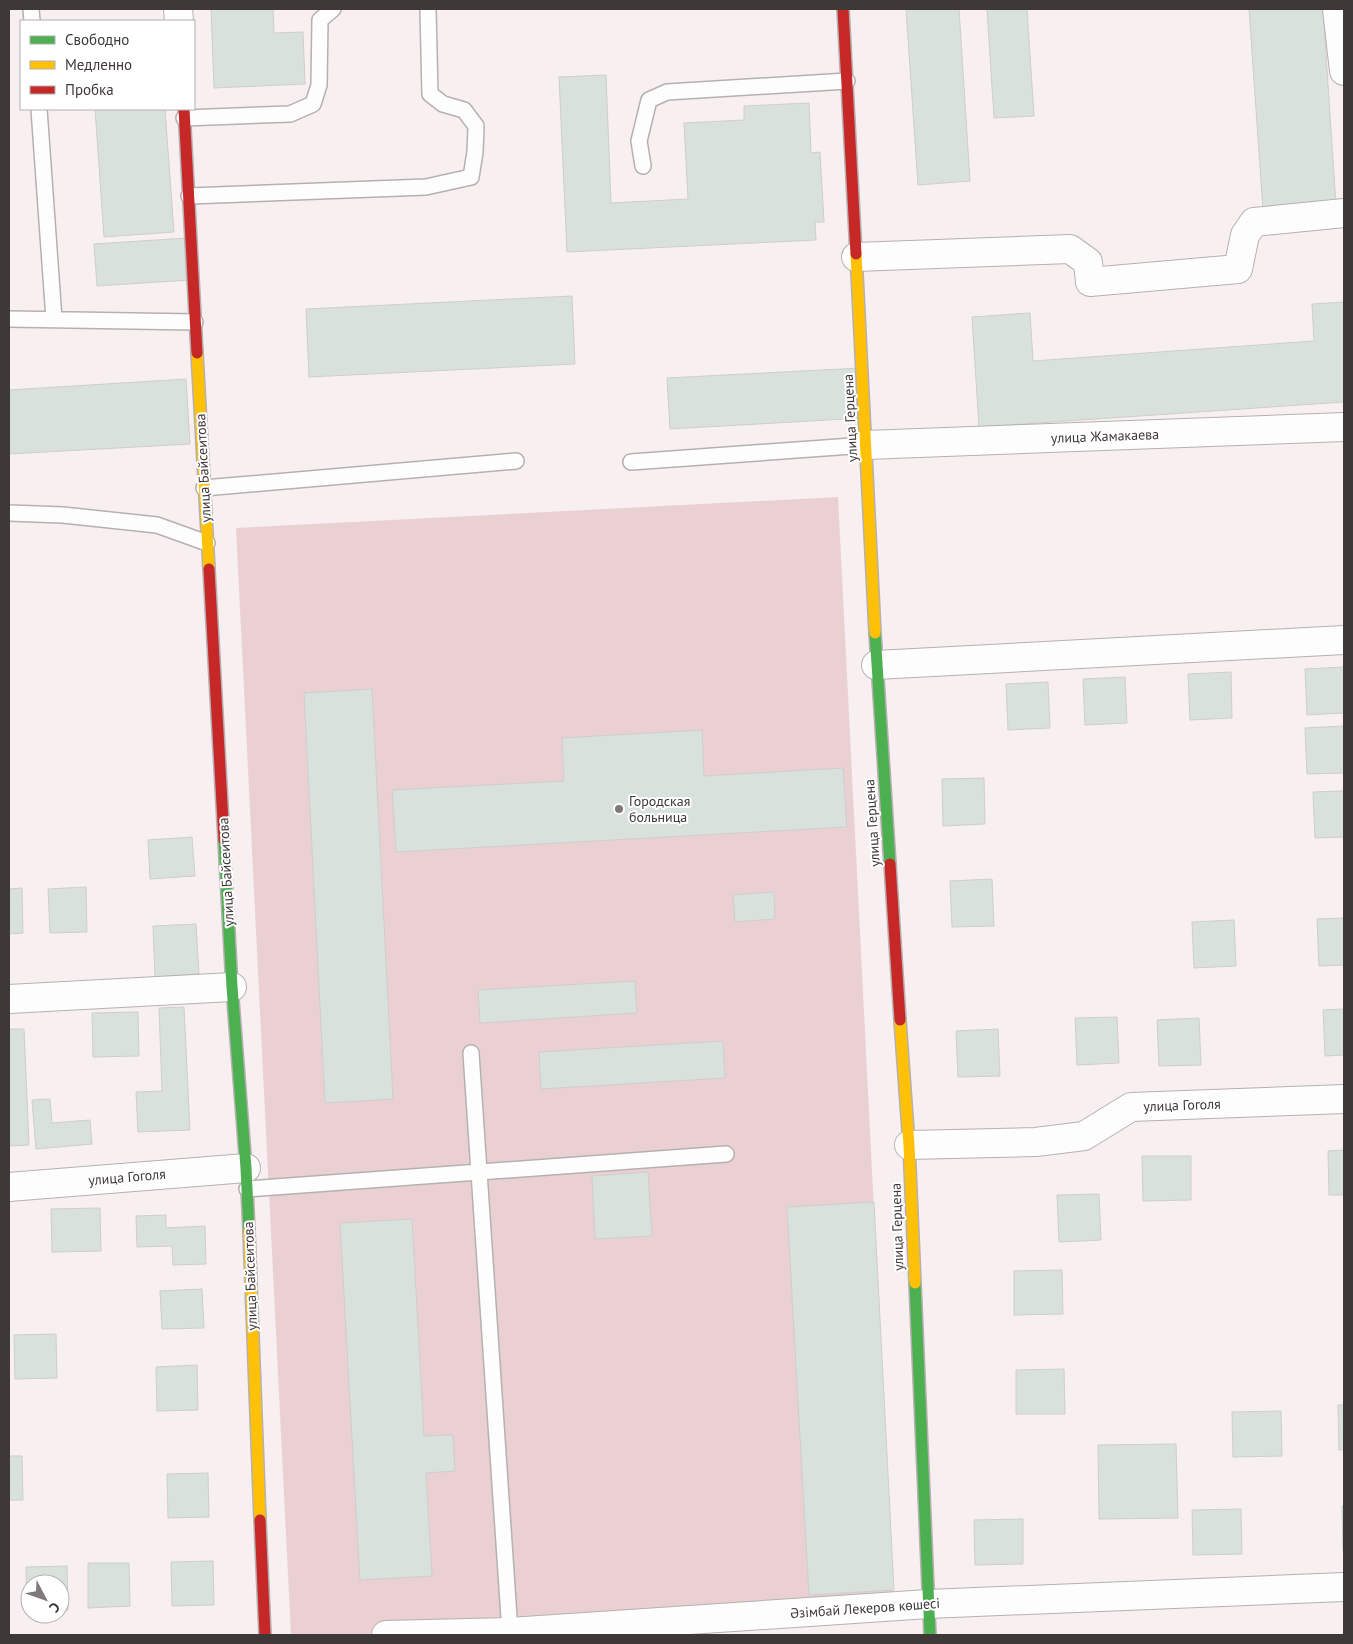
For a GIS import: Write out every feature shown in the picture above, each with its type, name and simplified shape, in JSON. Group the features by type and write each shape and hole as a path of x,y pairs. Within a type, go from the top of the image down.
{"street":[{"name":"улица Герцена","path":"843,9 876,666 909,1146 930,1635"},
{"path":"1337,9 1344,71"},
{"name":"улица Байсеитова","path":"184,114 232,987 247,1178 265,1635"},
{"path":"856,257 1070,249 1088,262 1090,282 1238,269 1245,235 1254,222 1344,213"},
{"name":"улица Жамакаева","path":"866,445 1344,427"},
{"path":"876,666 1344,640"},
{"path":"9,999 232,987"},
{"name":"улица Гоголя","path":"909,1146 1036,1142 1084,1136 1131,1107 1344,1099"},
{"name":"улица Гоголя","path":"9,1187 247,1178"},
{"name":"Әзімбай Лекеров көшесі","path":"386,1635 510,1632 928,1604 1344,1587"}],"lane":[{"path":"184,114 290,114 313,104 319,85 320,20 333,9"},
{"path":"189,196 426,187 471,177 475,152 476,126 464,110 443,104 430,94 428,9"},
{"path":"643,166 639,141 649,100 667,92 847,81"},
{"path":"39,110 54,319"},
{"path":"9,319 196,322"},
{"path":"631,462 866,445"},
{"path":"204,488 516,461"},
{"path":"9,512 157,524 208,542"},
{"path":"471,1053 510,1632"},
{"path":"247,1178 479,1172 726,1154"}],"shaded area":[{"path":"838,497 894,1607 351,1635 291,1635 236,528"}],"building":[{"path":"211,9 273,9 274,33 303,32 305,84 214,88"},
{"path":"906,9 959,9 970,181 918,185"},
{"path":"987,9 1027,9 1034,116 994,118"},
{"path":"1249,9 1323,9 1336,205 1263,210"},
{"path":"606,75 611,203 688,199 684,123 744,120 744,106 809,103 811,153 820,152 824,222 815,222 816,240 567,252 559,77"},
{"path":"95,110 165,110 174,232 104,237"},
{"path":"187,238 190,280 97,286 94,244"},
{"path":"572,296 575,364 309,377 306,309"},
{"path":"1344,302 1344,402 979,427 972,317 1030,313 1033,361 1314,341 1312,304"},
{"path":"860,368 863,418 670,429 667,378"},
{"path":"186,379 190,444 9,454 9,390"},
{"path":"1344,667 1344,713 1307,715 1305,669"},
{"path":"1231,672 1232,718 1190,720 1188,674"},
{"path":"1125,677 1127,723 1085,725 1083,679"},
{"path":"1048,682 1050,728 1008,730 1006,684"},
{"path":"372,689 393,1099 325,1103 304,693"},
{"path":"1344,726 1344,773 1307,774 1305,728"},
{"name":"Городская больница","path":"702,730 704,776 843,768 847,827 396,852 392,790 564,781 562,738"},
{"path":"984,778 985,824 943,826 942,779"},
{"path":"1344,791 1344,837 1315,838 1313,792"},
{"path":"192,837 195,876 150,879 148,840"},
{"path":"992,879 994,926 952,927 950,881"},
{"path":"86,887 87,932 50,933 48,889"},
{"path":"22,888 23,933 9,934 9,889"},
{"path":"774,892 775,919 735,922 733,895"},
{"path":"1344,918 1344,965 1319,966 1317,919"},
{"path":"1234,920 1236,966 1194,968 1192,922"},
{"path":"196,924 199,974 155,977 153,926"},
{"path":"635,981 637,1013 480,1023 478,990"},
{"path":"184,1007 190,1130 138,1132 136,1092 162,1091 159,1008"},
{"path":"1344,1009 1344,1055 1325,1056 1323,1010"},
{"path":"138,1012 139,1056 93,1057 92,1013"},
{"path":"1117,1017 1119,1063 1077,1065 1075,1018"},
{"path":"1199,1018 1201,1065 1159,1066 1157,1020"},
{"path":"9,1029 24,1029 29,1145 9,1146"},
{"path":"998,1029 1000,1076 958,1077 956,1031"},
{"path":"723,1041 725,1078 541,1089 539,1052"},
{"path":"50,1099 52,1123 90,1120 92,1144 36,1149 32,1100"},
{"path":"1344,1150 1344,1195 1329,1195 1328,1151"},
{"path":"1142,1156 1191,1156 1191,1200 1143,1201"},
{"path":"648,1172 652,1236 595,1239 592,1176"},
{"path":"1099,1194 1101,1240 1059,1242 1057,1195"},
{"path":"874,1202 894,1590 809,1595 787,1207"},
{"path":"100,1208 101,1251 52,1252 51,1209"},
{"path":"166,1215 166,1228 205,1226 206,1264 173,1265 172,1246 137,1247 136,1216"},
{"path":"412,1219 424,1436 453,1435 455,1471 426,1473 432,1576 360,1580 340,1223"},
{"path":"1062,1270 1063,1314 1014,1315 1014,1271"},
{"path":"202,1289 204,1328 162,1329 160,1291"},
{"path":"56,1334 57,1378 15,1379 14,1335"},
{"path":"197,1365 198,1410 157,1411 156,1367"},
{"path":"1064,1369 1065,1414 1016,1414 1016,1370"},
{"path":"1338,1405 1344,1405 1344,1450 1339,1450"},
{"path":"1281,1411 1282,1456 1233,1457 1232,1412"},
{"path":"1176,1444 1178,1518 1099,1519 1098,1445"},
{"path":"9,1456 22,1456 23,1500 9,1500"},
{"path":"208,1473 209,1517 168,1518 167,1474"},
{"path":"1342,1506 1344,1506 1344,1551 1343,1551"},
{"path":"1241,1509 1242,1554 1193,1555 1192,1510"},
{"path":"1023,1519 1023,1564 975,1565 974,1520"},
{"path":"213,1561 214,1605 172,1606 171,1562"},
{"path":"88,1563 129,1563 130,1606 88,1608"},
{"path":"67,1566 67,1574 26,1574 26,1567"}],"traffic: fast":[{"path":"875,633 890,864"},
{"path":"224,840 249,1231"},
{"path":"915,1283 930,1635"}],"traffic: slow":[{"path":"856,254 875,633"},
{"path":"197,353 209,569"},
{"path":"900,1020 909,1145 915,1283"},
{"path":"249,1231 260,1520"}],"traffic: jam":[{"path":"843,9 856,254"},
{"path":"184,110 197,353"},
{"path":"209,569 224,840"},
{"path":"890,864 900,1020"},
{"path":"260,1520 265,1635"}],"place":[{"name":"Городская больница","path":"619,809"}]}
